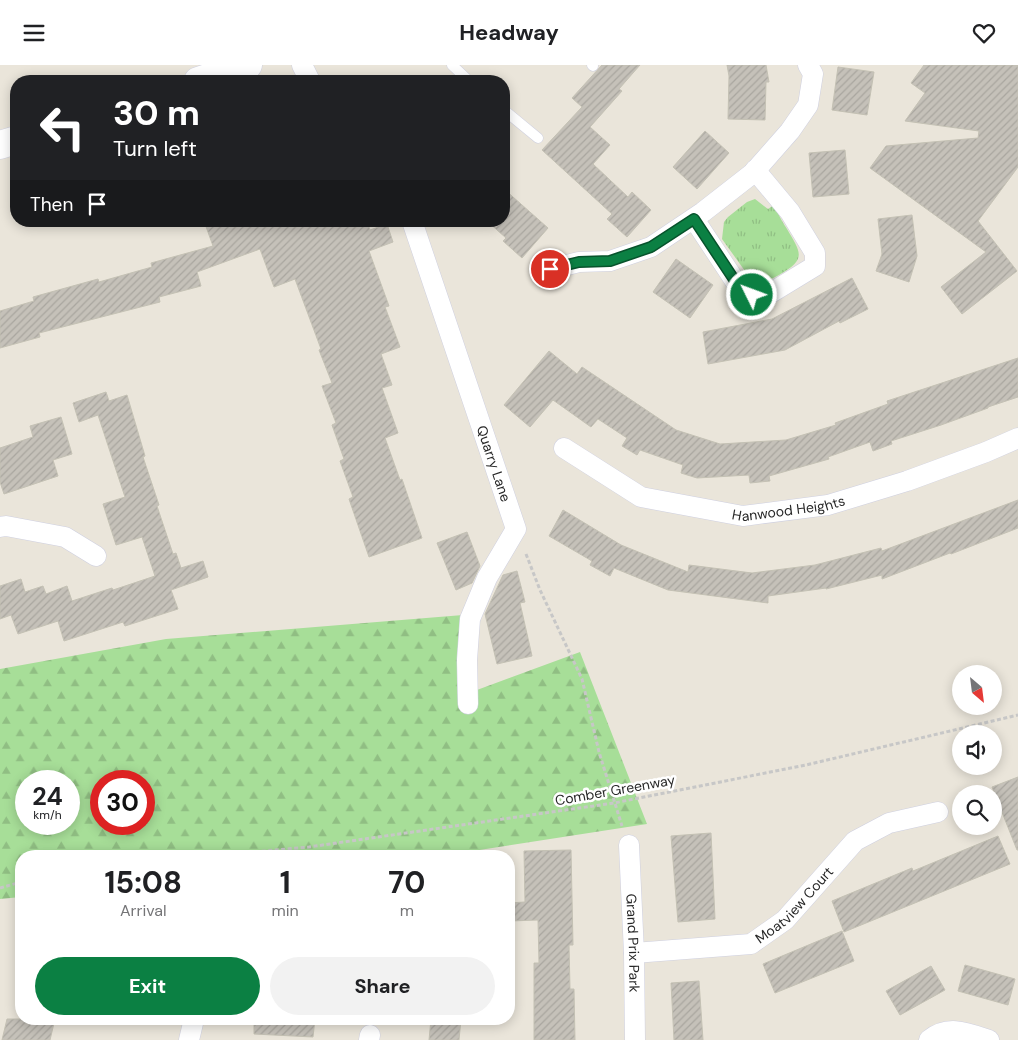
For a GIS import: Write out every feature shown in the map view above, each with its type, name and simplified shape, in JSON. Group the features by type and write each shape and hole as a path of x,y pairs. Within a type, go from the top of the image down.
{"street":[{"path":"550,269 579,262 610,261 651,247 694,219 755,170 790,131 808,105 813,74 808,65"},
{"path":"225,75 239,72"},
{"path":"694,219 739,287 752,295 768,295 815,266 815,253 790,212 755,170"},
{"name":"Quarry Lane","path":"414,227 516,529"},
{"name":"Hanwood Heights","path":"564,447 642,497 743,515 828,505 908,481 1018,438"},
{"path":"0,527 65,537 96,556"},
{"path":"468,704 467,660 470,619 486,578 516,529"},
{"name":"Moatview Court","path":"634,953 750,944 785,920 855,841 889,823 938,812"},
{"name":"Grand Prix Park","path":"629,845 634,953 635,1040"},
{"path":"189,1040 193,1025"},
{"path":"929,1040 939,1033 954,1030 989,1040"}],"lane":[{"path":"452,65 462,75"},
{"path":"510,115 538,138"}],"path":[{"path":"516,529 540,590 582,679 599,752 629,845"},
{"name":"Comber Greenway","path":"275,850 308,847 614,803 806,765 1018,715"},
{"path":"0,888 15,884"}],"green space":[{"path":"755,199 768,209 774,205 796,244 799,255 798,260 788,269 765,281 750,278 722,239 724,222 728,217 747,202"},
{"path":"463,615 458,697 580,652 647,824 480,850 15,850 15,898 0,899 0,669 166,639"}],"building":[{"path":"602,65 640,65 619,89 622,91 590,127 610,145 593,164 628,197 632,192 651,210 627,237 607,219 612,214 542,150 582,107 572,98"},
{"path":"727,65 766,65 769,82 766,82 765,120 728,119 729,76"},
{"path":"924,65 1018,65 1018,167 978,221 1017,271 962,314 941,287 986,252 870,168 886,146 978,138 979,131 905,121 925,93 911,83"},
{"path":"838,67 874,72 867,115 832,110"},
{"path":"705,131 729,153 697,189 673,167"},
{"path":"845,150 849,194 813,197 809,153"},
{"path":"510,194 548,228 522,258 503,241 506,238 494,227 510,227"},
{"path":"912,215 917,256 909,282 876,271 882,254 878,219"},
{"path":"206,227 369,227 370,230 378,227 388,227 393,242 369,251 389,306 385,307 400,347 381,354 392,385 382,388 398,433 385,438 400,480 402,479 422,538 369,557 349,499 353,497 340,461 344,459 332,425 336,423 322,386 332,383 319,350 321,349 295,279 274,287 260,249 197,272 201,286 159,297 160,302 39,333 40,337 0,348 0,311 34,301 33,297 98,279 99,282 152,267 151,263 213,246"},
{"path":"676,259 713,285 690,318 653,292"},
{"path":"852,278 868,309 840,323 839,321 785,350 708,364 703,332 772,319"},
{"path":"549,351 577,374 582,367 676,430 720,444 786,440 836,425 835,423 888,404 887,401 1018,358 1018,397 891,441 892,444 873,451 870,442 828,457 829,459 769,476 770,481 750,483 749,475 697,478 681,473 683,465 640,450 637,455 622,446 627,438 598,419 591,427 553,400 530,427 504,405"},
{"path":"106,392 109,401 127,395 145,456 143,457 159,505 157,506 173,554 176,553 181,568 203,561 208,577 171,590 178,609 125,626 123,622 64,641 58,621 18,634 11,615 0,619 0,586 21,579 25,592 43,586 46,594 67,586 72,601 155,576 142,537 116,545 103,504 125,497 98,415 79,422 73,403"},
{"path":"61,417 72,454 53,460 58,476 4,494 0,482 0,448 33,437 30,426"},
{"path":"1018,500 1018,528 882,579 882,575 826,589 768,596 768,603 668,590 614,568 610,576 590,565 592,561 549,536 563,510 621,545 688,572 689,565 752,573 815,565 881,548 882,551"},
{"path":"467,532 480,566 472,583 456,590 437,543"},
{"path":"517,571 525,602 520,603 532,656 497,664 485,614 503,575"},
{"path":"1018,777 1018,850 1002,812 1002,785 997,785"},
{"path":"711,833 715,919 678,922 671,836"},
{"path":"998,836 1010,864 844,932 832,901 912,868 913,871"},
{"path":"571,850 573,945 569,945 570,989 574,989 575,1040 534,1040 534,963 539,963 538,920 515,921 515,903 525,902 524,851"},
{"path":"842,931 854,961 775,993 763,964"},
{"path":"965,965 1015,979 1008,1005 958,991"},
{"path":"931,966 945,990 900,1015 886,991"},
{"path":"699,981 703,1040 674,1040 671,983"},
{"path":"7,1019 15,1019 15,1025 54,1025 50,1040 2,1040"},
{"path":"254,1025 314,1025 313,1037 254,1034"},
{"path":"430,1025 460,1025 459,1040 429,1040"}],"route":[{"path":"550,269 579,262 610,261 651,247 694,219 739,287 752,295"}]}
